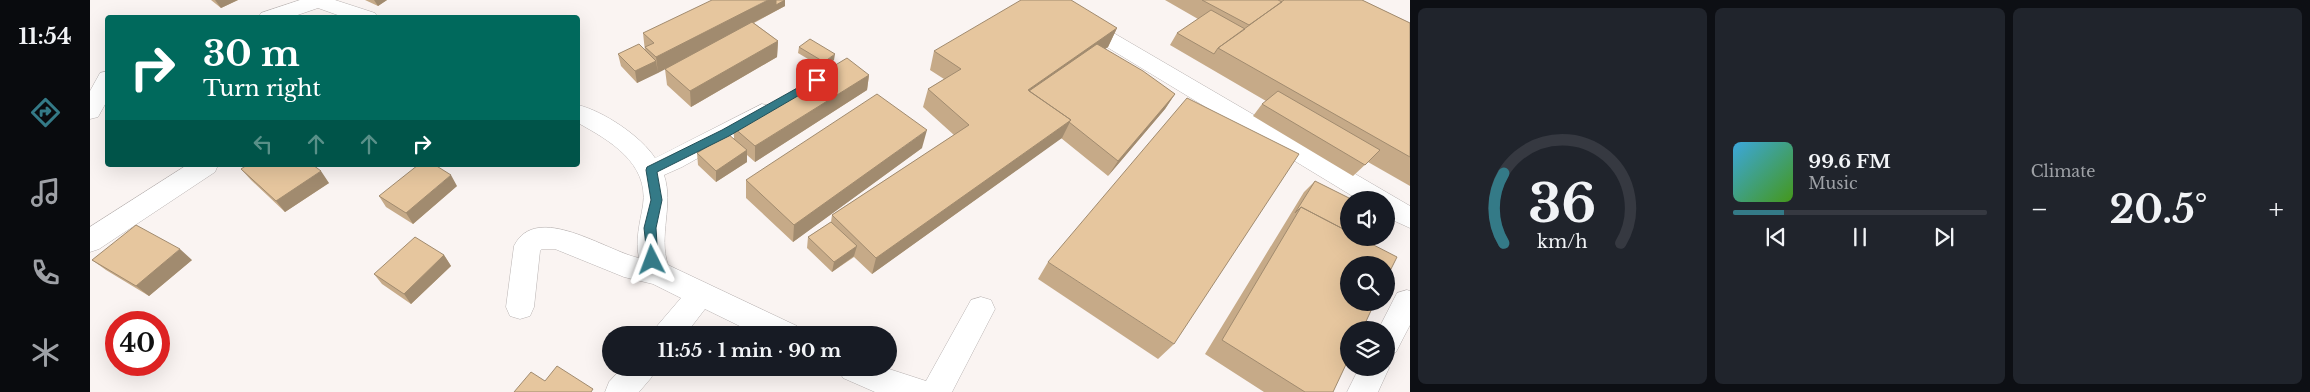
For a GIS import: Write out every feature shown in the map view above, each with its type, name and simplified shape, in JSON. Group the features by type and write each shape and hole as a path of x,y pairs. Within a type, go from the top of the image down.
{"street":[{"path":"276,15 316,0 360,15"},
{"path":"1043,0 1364,191"},
{"path":"90,80 105,77"},
{"path":"90,111 105,82"},
{"path":"651,170 699,147 784,100"},
{"path":"580,114 623,139 651,170 657,200 650,228 652,260 657,273"},
{"path":"90,241 203,167"},
{"path":"1395,209 1410,218"},
{"path":"520,307 527,246 537,238 555,238 589,250 634,270 657,273 768,326"},
{"path":"674,326 701,294"},
{"path":"1395,325 1407,302"},
{"path":"936,392 981,309"},
{"path":"620,392 633,376"},
{"path":"865,376 882,387 917,392"},
{"path":"1362,392 1370,376"}],"building":[{"path":"712,0 768,0 656,57 645,47 654,43 643,33"},
{"path":"776,0 785,0 776,5"},
{"path":"1021,0 1071,0 1117,28 1028,90 1071,120 876,258 832,215 969,125 928,89 961,69 934,51"},
{"path":"1202,0 1278,0 1282,2 1249,25"},
{"path":"1284,0 1362,0 1410,23 1410,157 1218,48"},
{"path":"1211,10 1245,29 1218,48 1214,54 1177,33"},
{"path":"752,22 778,41 690,91 665,69"},
{"path":"810,39 835,54 824,62 799,47"},
{"path":"639,44 656,61 635,71 618,54"},
{"path":"1097,44 1143,71 1175,94 1118,161 1069,122 1071,120 1029,91"},
{"path":"847,58 869,75 755,146 733,127"},
{"path":"1278,91 1380,150 1365,165 1262,104"},
{"path":"877,94 927,130 794,225 746,180"},
{"path":"1187,98 1299,154 1174,344 1048,262"},
{"path":"728,134 747,150 716,171 697,153"},
{"path":"244,167 316,167 321,171 276,201 241,169"},
{"path":"415,167 438,167 451,175 406,213 379,196"},
{"path":"1315,181 1340,194 1340,227 1301,207 1295,213"},
{"path":"1301,207 1340,227 1340,246 1376,246 1397,257 1395,261 1395,256 1340,256 1340,311 1371,311 1366,321 1340,321 1341,376 1333,392 1305,392 1222,340"},
{"path":"831,222 857,246 834,262 808,237"},
{"path":"136,225 180,249 136,286 92,260"},
{"path":"415,237 444,255 404,294 374,274"},
{"path":"557,366 593,389 591,392 514,392 531,372 545,381"}],"route":[{"path":"652,260 650,228 657,200 651,170 673,161 725,133 817,80"}]}
